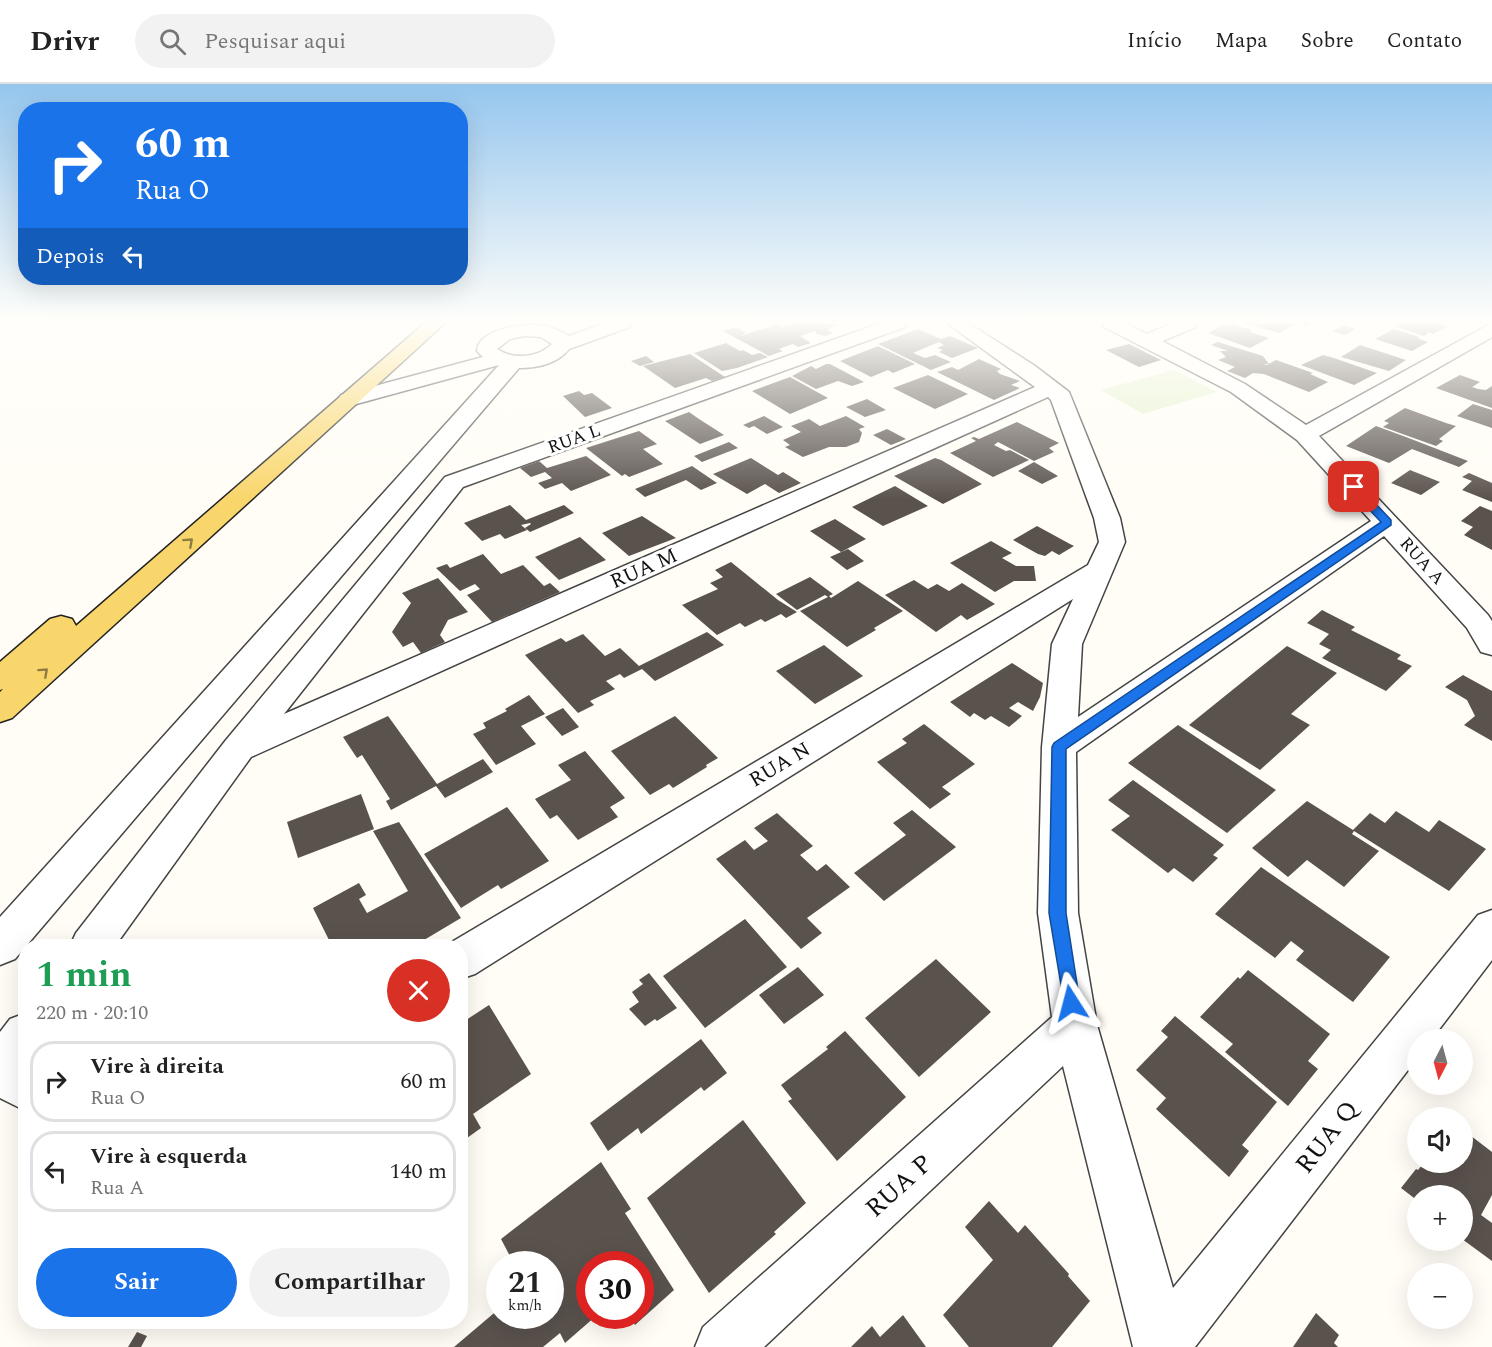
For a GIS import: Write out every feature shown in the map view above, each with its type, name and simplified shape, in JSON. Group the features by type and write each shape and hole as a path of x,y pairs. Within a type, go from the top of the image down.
{"main road":[{"path":"0,679 346,382"},
{"path":"0,710 369,382"}],"street":[{"path":"349,400 405,382"},
{"path":"0,946 476,382"},
{"name":"RUA L","path":"238,749 454,482 733,382"},
{"path":"1043,382 1061,397 1107,518 1112,542 1067,644 1059,747 1058,913 1074,1025 1162,1346"},
{"name":"RUA A","path":"1226,382 1305,435 1487,626"},
{"path":"1305,435 1398,382"},
{"name":"RUA M","path":"238,749 1050,388"},
{"path":"1059,747 1387,522"},
{"name":"RUA N","path":"468,955 1098,570"},
{"path":"96,939 238,749"},
{"name":"RUA Q","path":"1162,1346 1492,928"},
{"name":"RUA P","path":"723,1347 1074,1025"},
{"path":"18,1045 0,1069 18,1082"}],"green space":[{"path":"1130,382 1197,382 1217,392 1143,414 1101,390"}],"building":[{"path":"666,382 694,382 675,388"},
{"path":"777,382 799,382 828,398 790,414 752,391"},
{"path":"803,382 835,382 816,389"},
{"path":"841,382 864,382 852,386"},
{"path":"909,382 943,382 968,394 935,409 893,388"},
{"path":"957,382 1018,382 1011,385 1020,388 994,400"},
{"path":"1284,382 1328,382 1309,392"},
{"path":"1447,382 1480,382 1472,387 1486,390 1492,386 1492,408 1436,388"},
{"path":"579,391 584,395 592,393 612,408 585,417 563,396"},
{"path":"867,399 886,410 865,417 846,407"},
{"path":"1473,404 1492,410 1492,428 1457,416"},
{"path":"1405,408 1456,426 1439,439 1443,441 1436,446 1383,427 1389,423 1384,421"},
{"path":"689,412 724,435 700,444 665,421"},
{"path":"764,416 783,427 767,434 754,426 749,428 743,425"},
{"path":"846,416 865,427 859,429 862,433 859,442 846,447 829,447 803,457 785,447 790,445 783,440 801,432 791,426 809,419 820,426"},
{"path":"1017,422 1059,443 1049,448 1054,452 1034,461 998,442 994,445 1029,460 993,477 950,453 976,441 971,438 979,439"},
{"path":"1376,426 1468,461 1459,467 1412,449 1389,463 1346,446"},
{"path":"887,429 906,439 891,445 873,435"},
{"path":"639,431 657,444 643,449 663,464 629,477 625,474 622,476 586,448"},
{"path":"729,442 738,448 702,462 694,456"},
{"path":"586,456 611,475 571,491 562,483 545,489 538,483 552,478 545,472 531,477 520,468 539,461 547,468"},
{"path":"751,458 778,475 783,472 801,483 779,493 765,484 747,494 713,474"},
{"path":"935,458 982,484 943,504 894,476"},
{"path":"1034,462 1058,476 1042,484 1018,471"},
{"path":"692,466 717,483 701,490 686,480 645,497 635,489"},
{"path":"1410,470 1440,482 1421,495 1391,483"},
{"path":"1469,473 1492,483 1492,502 1462,490 1472,481 1462,477"},
{"path":"895,486 928,506 883,526 852,507"},
{"path":"510,505 526,520 564,505 574,513 530,532 525,528 530,523 521,525 527,530 505,539 500,534 482,541 464,523"},
{"path":"1480,506 1492,511 1492,550 1464,535 1473,527 1461,521"},
{"path":"642,516 676,538 629,556 602,533"},
{"path":"835,519 866,539 841,552 810,531"},
{"path":"1037,526 1074,546 1059,555 1052,551 1045,556 1013,540"},
{"path":"580,537 606,560 559,580 535,557"},
{"path":"991,541 1012,553 1002,558 1016,566 1034,566 1036,581 1014,581 995,592 950,563"},
{"path":"848,549 864,561 847,570 830,557"},
{"path":"483,554 501,574 523,565 544,586 550,583 560,592 492,622 467,595 480,589 475,584 460,591 436,568 447,564 450,568"},
{"path":"731,562 778,600 797,612 786,618 781,614 765,622 761,619 745,627 740,623 717,635 682,605 718,589 710,583 723,577 715,570"},
{"path":"810,577 833,594 829,596 831,598 858,581 903,611 847,647 800,611 828,597 825,595 797,610 776,594"},
{"path":"438,578 468,612 448,620 440,635 445,642 421,653 413,642 403,647 392,632 411,603 402,593"},
{"path":"914,580 928,589 937,584 949,591 962,583 995,604 967,620 961,615 936,632 885,595"},
{"path":"1322,610 1355,627 1351,630 1401,655 1397,659 1412,666 1386,691 1322,658 1331,650 1319,644 1329,634 1307,623"},
{"path":"707,632 724,645 655,681 642,669 624,678 620,674 606,681 615,689 590,701 594,705 578,713 525,655 561,638 566,642 583,634 605,656 620,648 639,666"},
{"path":"824,645 863,676 815,704 776,671"},
{"path":"1287,646 1337,673 1291,714 1310,725 1260,770 1189,725"},
{"path":"1012,663 1043,683 1040,697 1033,711 1018,702 1009,708 1022,716 1009,727 991,716 985,720 974,713 970,717 950,702"},
{"path":"1463,675 1492,691 1492,741 1464,725 1475,716 1467,700 1445,687"},
{"path":"529,695 545,714 521,726 536,744 496,765 473,734 486,728 483,723 507,711 505,709"},
{"path":"563,708 579,727 562,736 545,717"},
{"path":"388,716 437,784 483,759 493,772 445,798 436,786 391,810 386,801 390,799 362,755 357,758 343,737"},
{"path":"675,716 718,758 673,788 669,784 650,795 611,751"},
{"path":"924,724 975,764 942,787 951,794 930,809 877,762 907,743 902,739"},
{"path":"1178,725 1276,790 1227,833 1128,763"},
{"path":"585,751 625,798 610,807 618,817 578,840 557,815 550,819 535,799 571,780 558,765"},
{"path":"1133,780 1224,845 1213,855 1218,858 1193,882 1174,868 1168,873 1111,830 1130,816 1108,800"},
{"path":"361,794 374,829 298,858 287,822"},
{"path":"1307,801 1353,830 1370,813 1385,823 1396,811 1429,832 1439,820 1486,849 1449,891 1354,831 1352,834 1379,851 1344,887 1307,860 1288,877 1252,848"},
{"path":"507,807 549,861 501,889 498,885 461,908 424,854"},
{"path":"912,810 956,847 884,901 854,873 906,835 893,823"},
{"path":"777,813 813,846 800,855 817,871 826,864 850,887 807,918 822,933 801,949 716,859 745,840 754,850 768,841 754,828"},
{"path":"399,822 461,918 426,939 328,939 313,908 359,883 366,895 359,899 367,913 408,891 373,831"},
{"path":"1261,867 1390,957 1353,1002 1296,960 1304,951 1291,941 1275,958 1215,914"},
{"path":"745,919 787,967 705,1028 663,976"},
{"path":"936,959 991,1012 919,1077 865,1018"},
{"path":"798,967 824,995 784,1024 759,995"},
{"path":"1248,970 1330,1034 1308,1061 1318,1069 1288,1106 1225,1052 1233,1044 1200,1017 1238,977 1240,979"},
{"path":"649,973 677,1008 645,1026 629,1009 639,1002 632,992 643,984 639,980"},
{"path":"489,1005 531,1074 473,1114 481,1128 468,1137 468,1019"},
{"path":"1175,1016 1277,1102 1242,1145 1249,1151 1229,1177 1156,1109 1166,1098 1136,1070 1168,1037 1161,1031"},
{"path":"845,1031 906,1097 837,1161 788,1101 792,1099 781,1085 828,1049 826,1047"},
{"path":"701,1039 727,1073 704,1091 701,1087 641,1134 638,1128 608,1151 590,1123"},
{"path":"743,1120 806,1203 774,1232 776,1234 709,1293 647,1198"},
{"path":"1473,1137 1492,1152 1492,1195 1481,1215 1492,1223 1492,1261 1473,1247 1473,1185 1407,1185 1407,1193 1401,1188 1413,1173 1473,1173"},
{"path":"601,1162 631,1209 625,1213 649,1251 576,1251 576,1329 581,1329 565,1343 560,1333 543,1347 454,1347 486,1320 486,1329 564,1329 564,1251 507,1251 501,1239"},
{"path":"989,1201 1018,1233 1025,1225 1090,1301 1052,1347 969,1347 943,1315 993,1260 965,1227"},
{"path":"654,1259 674,1290 654,1308"},
{"path":"1316,1313 1339,1335 1334,1343 1338,1347 1293,1347"},
{"path":"903,1315 926,1347 851,1347 872,1326 880,1337"},
{"path":"137,1332 147,1336 141,1347 128,1347"}],"route":[{"path":"1071,1003 1058,913 1059,747 1387,522 1354,487"}]}
